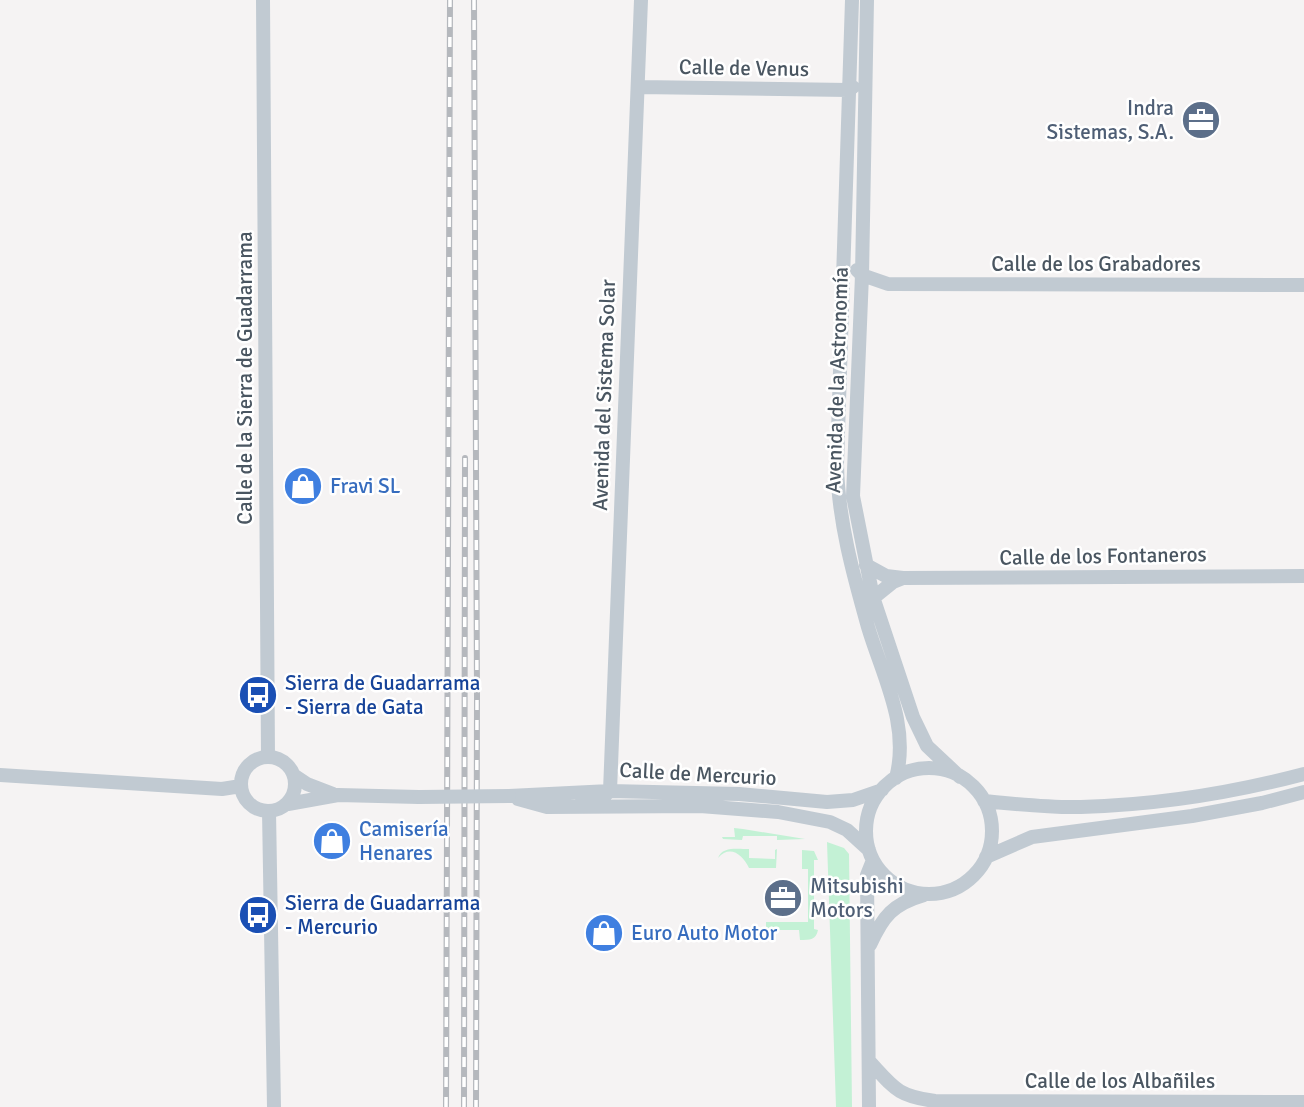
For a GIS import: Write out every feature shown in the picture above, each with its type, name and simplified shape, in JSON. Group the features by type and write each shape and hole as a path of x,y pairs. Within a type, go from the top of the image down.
{"street":[{"name":"Calle de la Sierra de Guadarrama","path":"263,0 268,756"},
{"name":"Avenida del Sistema Solar","path":"610,791 641,0"},
{"name":"Avenida de la Astronomía","path":"852,0 837,480 845,536 913,717 927,746 960,777"},
{"path":"851,22 867,5 881,0"},
{"name":"Avenida de la Astronomía","path":"867,5 862,275 853,496 866,565 868,603 899,722 901,750 896,778"},
{"path":"864,115 858,100 848,90 865,74"},
{"name":"Calle de Venus","path":"639,87 848,90"},
{"path":"844,234 852,264 862,275"},
{"name":"Calle de los Grabadores","path":"862,275 888,284 1304,285"},
{"path":"860,311 875,291 888,284"},
{"name":"Calle de los Fontaneros","path":"866,565 886,576 903,578 1304,576"},
{"path":"868,603 893,582 903,578"},
{"path":"288,804 296,787 290,766 279,758 268,756 247,765 241,786 249,803 258,809 269,811 288,804 338,795"},
{"path":"869,1107 867,875 871,855 866,829 871,808 882,790 896,778 917,769 939,769 960,777 975,788 984,801 991,821 991,839 986,857 972,877 959,887 943,893 908,891 891,882 871,855"},
{"path":"984,801 1066,807 1120,805 1258,786 1304,774"},
{"path":"0,775 222,789 241,786"},
{"path":"295,776 307,784 338,795"},
{"name":"Calle de Mercurio","path":"338,795 509,796 610,791 739,794 827,802 853,800 882,790"},
{"path":"576,807 603,797 610,791 643,806"},
{"path":"986,857 1032,837 1192,816 1304,792"},
{"name":"Calle de Mercurio","path":"509,796 547,807 724,807 798,816 830,822 848,830 871,855"},
{"path":"269,811 274,1107"},
{"path":"868,949 879,925 890,911 907,900 925,894"},
{"name":"Calle de los Albañiles","path":"869,1061 898,1092 912,1098 935,1101 1304,1102"},
{"name":"Calle de los Albañiles","path":"908,1107 935,1101"}],"green space":[{"path":"734,828 805,839 777,840 777,836 743,836 742,840 723,839 722,837 735,837"},
{"path":"827,842 844,848 849,854 852,1107 836,1107"},
{"path":"749,849 749,858 775,859 777,849 776,868 749,868 740,855 732,852 718,858 727,850"},
{"path":"802,850 814,851 818,860 814,860 814,929 818,930 816,936 807,940 800,940 799,930 766,930 766,922 808,922 808,869 802,869"}],"railway":[{"path":"446,1107 450,0"},
{"path":"474,0 476,1107"},
{"path":"464,1107 465,458"}],"place":[{"name":"Indra Sistemas, S.A.","path":"1201,120"},
{"name":"Fravi SL","path":"303,486"},
{"name":"Sierra de Guadarrama - Sierra de Gata","path":"258,695"},
{"name":"Camisería Henares","path":"332,841"},
{"name":"Mitsubishi Motors","path":"783,898"},
{"name":"Sierra de Guadarrama - Mercurio","path":"258,915"},
{"name":"Euro Auto Motor","path":"604,933"}]}
